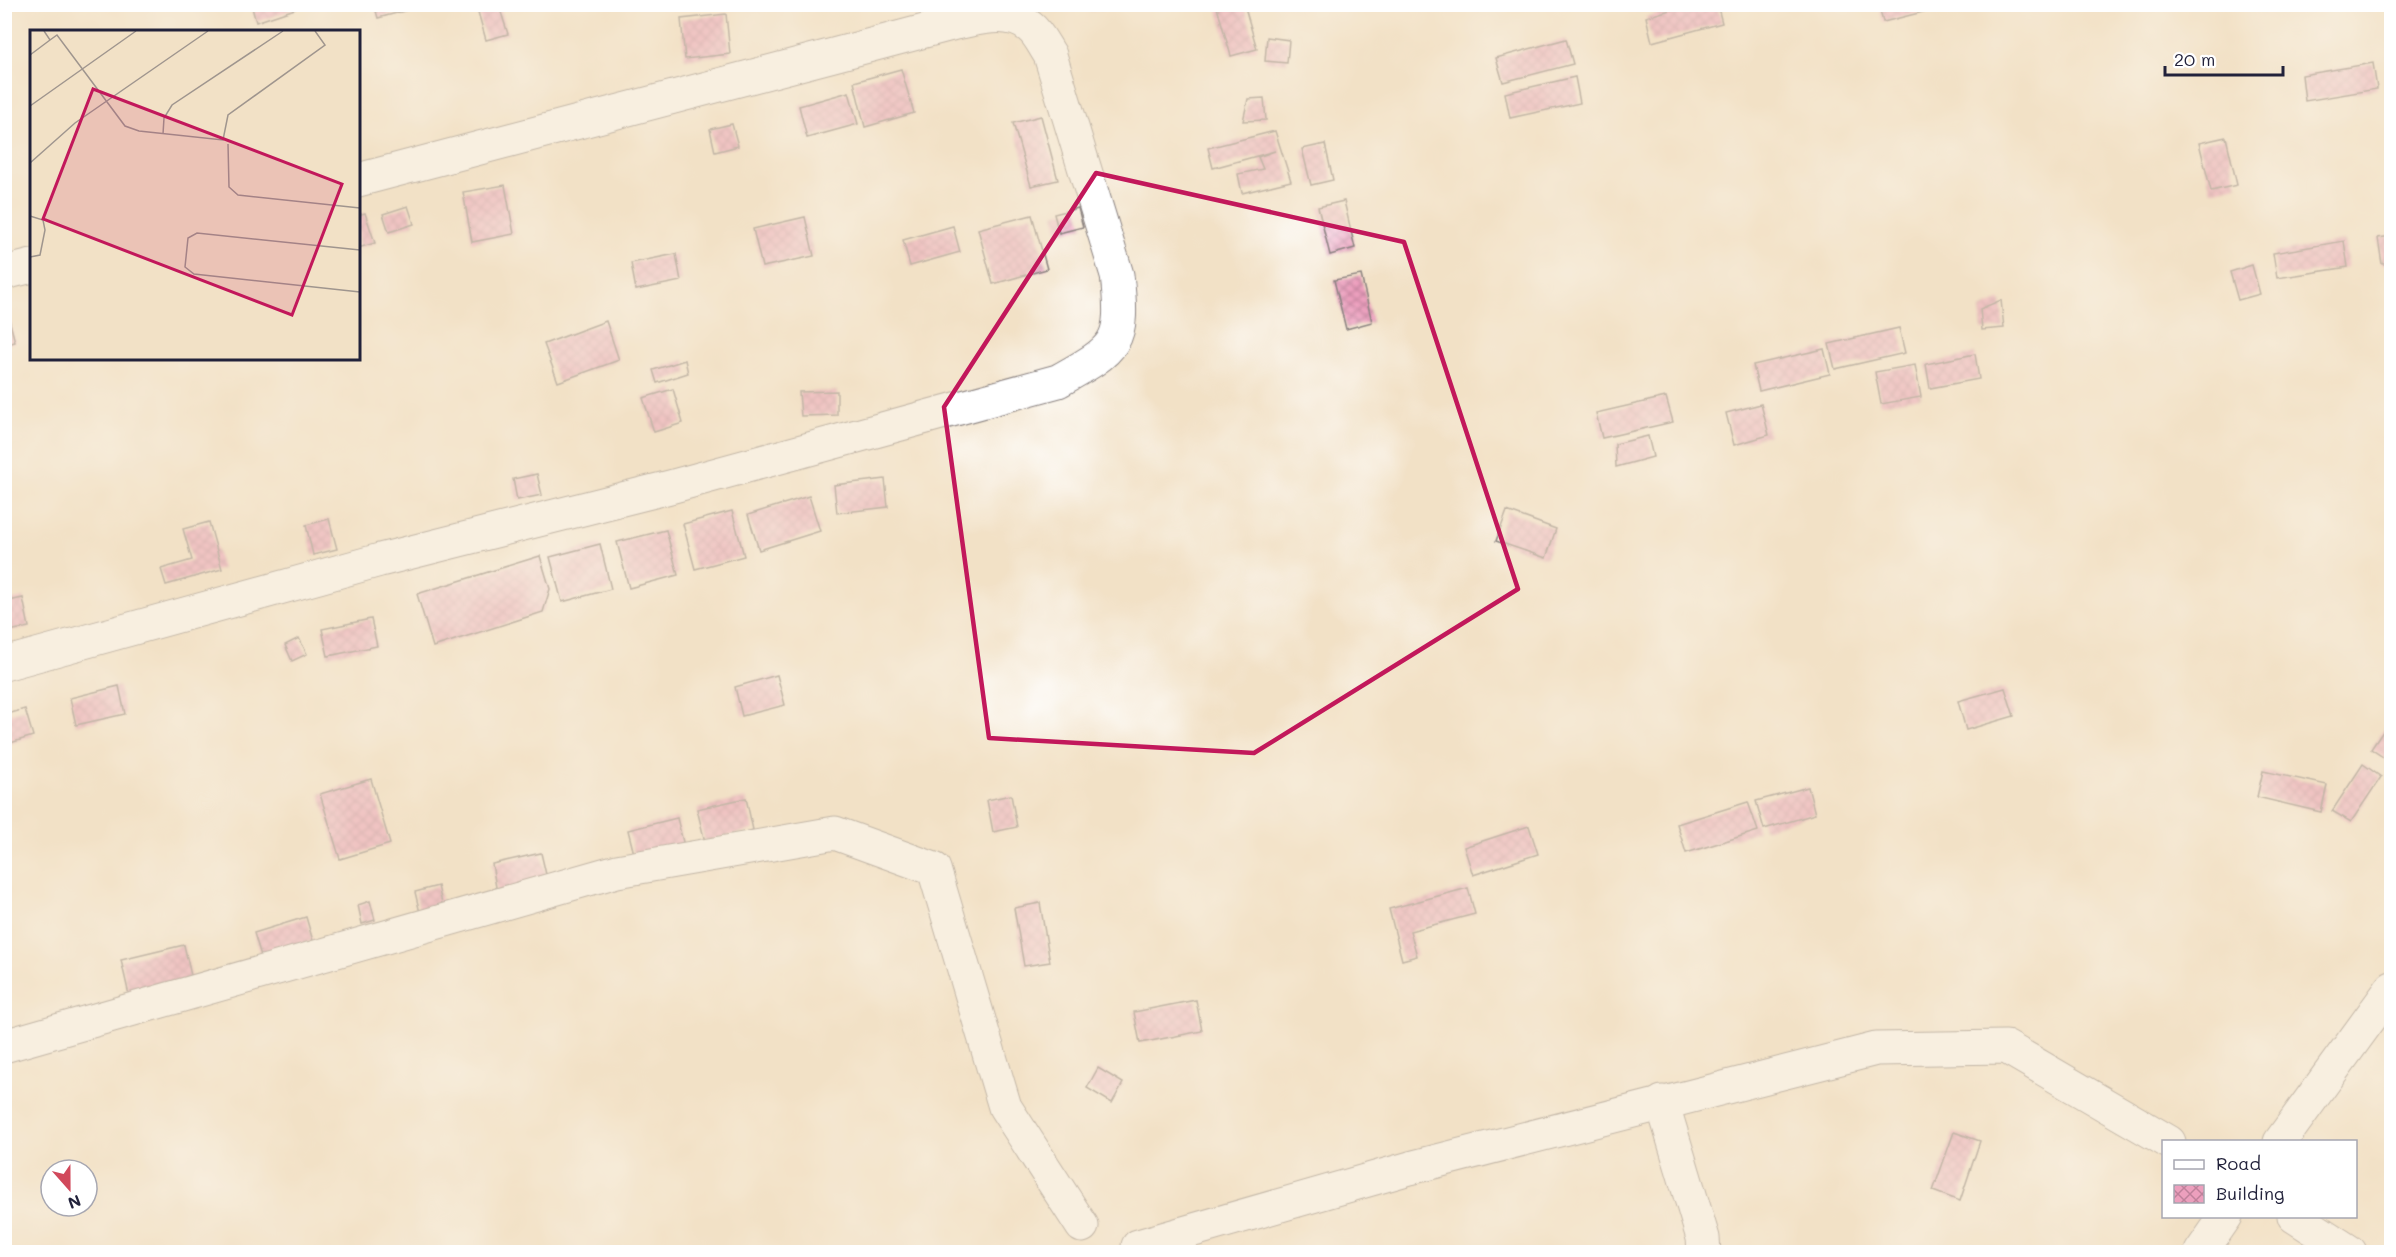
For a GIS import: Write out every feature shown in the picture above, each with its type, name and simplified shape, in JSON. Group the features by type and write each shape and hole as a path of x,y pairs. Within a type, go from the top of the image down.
{"street":[{"path":"4,664 380,560 670,488 1058,381 1097,359 1118,335 1121,312 1117,275 1050,54 1030,27 1013,17 994,17 955,23 360,179"},
{"path":"4,273 30,266"},
{"path":"4,1046 617,870 835,833 934,869 1005,1107 1082,1226"},
{"path":"2281,1140 2391,988"},
{"path":"1141,1252 1138,1246 1376,1178 1662,1102 1876,1049 2006,1047 2166,1140"},
{"path":"1662,1102 1703,1238 1704,1252"},
{"path":"2201,1252 2225,1218"},
{"path":"2297,1218 2350,1252"}],"highlighted area":[{"path":"1096,173 1404,242 1518,589 1254,753 989,738 944,407"}],"building":[{"path":"251,4 293,4 295,9 256,22"},
{"path":"374,4 427,4 427,5 378,18"},
{"path":"1087,4 1108,4 1108,9 1088,11"},
{"path":"1216,4 1244,4 1257,49 1231,56"},
{"path":"1691,4 1717,4 1722,23 1652,42 1646,17"},
{"path":"1878,4 1930,4 1931,10 1883,22"},
{"path":"499,6 508,34 486,40 478,12"},
{"path":"726,14 730,54 685,59 681,19"},
{"path":"1267,37 1289,40 1287,63 1265,61"},
{"path":"1566,39 1573,64 1503,82 1496,58"},
{"path":"2373,63 2377,89 2305,101 2302,75"},
{"path":"901,69 914,113 865,127 854,82"},
{"path":"1575,77 1580,103 1510,118 1505,93"},
{"path":"849,92 858,124 807,138 799,106"},
{"path":"1264,98 1266,120 1243,121 1248,99"},
{"path":"1041,116 1058,180 1031,186 1013,123"},
{"path":"732,124 738,146 715,152 710,129"},
{"path":"1275,131 1291,181 1242,193 1238,174 1263,169 1258,157 1275,151 1213,168 1208,148"},
{"path":"2226,137 2237,185 2211,191 2199,143"},
{"path":"1325,144 1333,180 1311,185 1302,149"},
{"path":"505,185 514,234 472,242 463,192"},
{"path":"1344,201 1355,248 1330,255 1318,207"},
{"path":"408,206 414,224 389,232 383,214"},
{"path":"1078,208 1083,227 1059,233 1054,214"},
{"path":"365,213 375,243 360,247 360,214"},
{"path":"1032,215 1047,269 993,284 978,229"},
{"path":"805,217 814,256 762,267 753,229"},
{"path":"953,226 960,252 910,266 903,240"},
{"path":"2392,236 2392,263 2382,264 2378,238"},
{"path":"2344,241 2348,267 2277,278 2273,253"},
{"path":"676,254 681,281 636,290 631,263"},
{"path":"2252,265 2260,294 2238,300 2230,272"},
{"path":"1361,275 1372,322 1346,329 1334,280"},
{"path":"2001,300 2004,328 1982,330 1980,309"},
{"path":"9,319 15,342 4,345 4,320"},
{"path":"606,321 619,360 558,382 544,344"},
{"path":"1899,328 1905,353 1835,369 1829,344"},
{"path":"1824,349 1830,374 1759,391 1753,365"},
{"path":"1975,354 1979,379 1930,388 1926,364"},
{"path":"685,360 688,373 657,383 653,370"},
{"path":"1915,365 1921,397 1881,404 1875,372"},
{"path":"673,389 683,423 654,432 643,398"},
{"path":"837,391 837,415 801,416 799,392"},
{"path":"1666,397 1673,422 1602,438 1596,413"},
{"path":"1761,404 1769,435 1734,445 1726,413"},
{"path":"1648,436 1653,457 1616,467 1615,444"},
{"path":"537,474 542,495 517,500 513,479"},
{"path":"885,479 888,507 837,513 834,485"},
{"path":"809,496 820,531 759,550 748,515"},
{"path":"732,511 744,556 695,569 683,524"},
{"path":"1507,511 1556,529 1546,558 1496,541"},
{"path":"329,519 337,549 313,555 306,525"},
{"path":"209,522 222,569 166,585 161,569 192,560 183,529"},
{"path":"666,530 678,575 629,588 617,542"},
{"path":"600,544 611,589 562,602 550,557"},
{"path":"540,556 550,589 543,612 433,647 417,594"},
{"path":"23,598 29,627 4,632 4,602"},
{"path":"371,619 377,646 328,656 322,629"},
{"path":"299,638 307,654 292,661 285,645"},
{"path":"777,675 785,705 742,716 735,687"},
{"path":"119,686 125,714 76,725 70,698"},
{"path":"2005,688 2014,716 1966,730 1958,701"},
{"path":"25,709 33,736 4,745 4,715"},
{"path":"2392,718 2392,757 2389,761 2371,749"},
{"path":"2363,764 2381,777 2351,822 2332,811"},
{"path":"2263,771 2327,785 2321,812 2257,797"},
{"path":"371,779 390,844 340,859 320,794"},
{"path":"1808,787 1815,814 1764,829 1756,801"},
{"path":"1011,795 1017,827 993,832 987,800"},
{"path":"746,798 753,830 705,842 697,809"},
{"path":"1748,802 1758,831 1686,853 1677,824"},
{"path":"677,818 685,850 636,862 628,830"},
{"path":"1529,826 1538,854 1473,875 1464,847"},
{"path":"541,853 548,883 497,893 492,864"},
{"path":"438,886 444,912 421,917 415,892"},
{"path":"1468,888 1475,914 1410,931 1417,956 1402,960 1389,909"},
{"path":"370,901 375,920 362,924 358,905"},
{"path":"1040,903 1050,962 1024,966 1014,908"},
{"path":"306,917 313,941 261,956 254,933"},
{"path":"184,945 192,980 129,995 121,960"},
{"path":"1196,1000 1202,1031 1140,1043 1134,1012"},
{"path":"1098,1068 1123,1083 1112,1103 1087,1088"},
{"path":"1954,1132 1980,1141 1960,1201 1933,1191"}]}
